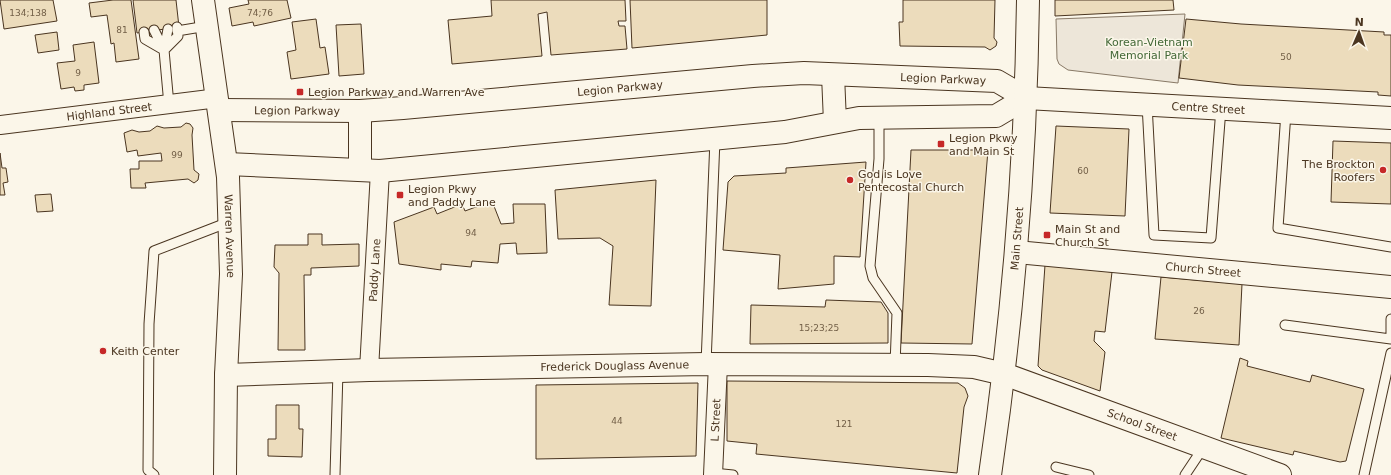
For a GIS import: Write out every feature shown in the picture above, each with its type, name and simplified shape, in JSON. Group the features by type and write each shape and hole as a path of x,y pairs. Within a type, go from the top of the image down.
{"main road":[{"name":"Warren Avenue","path":"203,0 227,164 231,274 226,375 225,475"},
{"name":"Main Street","path":"990,475 1004,374 1016,252 1026,98 1028,0"},
{"name":"Legion Parkway","path":"218,104 360,111 752,76 804,73 997,81 1026,98"},
{"path":"833,75 835,122"},
{"name":"Centre Street","path":"1026,98 1391,118"},
{"path":"227,164 370,170 785,132 859,118 996,116 1026,98"},
{"path":"360,111 370,170"},
{"name":"Church Street","path":"1016,252 1391,287"},
{"name":"Frederick Douglass Avenue","path":"226,375 369,370 712,364 974,367 1004,374"},
{"name":"School Street","path":"1004,374 1203,448 1250,470 1280,475"}],"street":[{"name":"Highland Street","path":"0,125 169,105 218,104"},
{"name":"Paddy Lane","path":"369,370 370,170"},
{"name":"L Street","path":"712,364 713,474"}],"lane":[{"path":"164,50 178,36 174,29 207,26"},
{"path":"154,30 164,50 169,105"},
{"path":"144,32 145,39 164,50"},
{"path":"1147,104 1154,234 1211,238 1221,108"},
{"path":"1286,112 1278,228 1391,247"},
{"path":"879,117 879,159 870,266 873,278 897,313 895,365"},
{"path":"712,364 714,139"},
{"path":"154,475 148,470 148,463 149,324 154,252 229,222"},
{"path":"1391,319 1391,346"},
{"path":"1285,325 1390,339"},
{"path":"1364,475 1391,353"},
{"path":"336,475 338,371"},
{"path":"1185,475 1203,448"},
{"path":"1056,467 1089,475"},
{"path":"713,474 733,475"}],"green space":[{"name":"Korean-Vietnam Memorial Park","path":"1185,14 1178,83 1068,70 1059,64 1057,59 1056,19"}],"building":[{"path":"0,0 53,0 57,21 4,29"},
{"path":"113,0 131,0 139,59 116,62 114,43 111,44 107,15 91,17 89,3"},
{"path":"133,0 176,0 179,27 137,33"},
{"path":"248,0 287,0 291,18 254,26 253,22 232,26 229,8 249,4"},
{"path":"491,0 625,0 626,21 618,21 619,26 625,26 627,49 551,55 547,12 538,14 542,56 452,64 448,20 492,16"},
{"path":"630,0 767,0 767,35 632,48"},
{"path":"903,0 995,0 994,38 997,42 996,46 990,50 985,47 900,46 899,22 903,22"},
{"path":"1055,0 1173,0 1174,10 1055,16"},
{"path":"316,19 320,48 325,47 329,74 291,79 287,52 296,50 292,22"},
{"path":"1186,19 1241,24 1384,32 1384,35 1391,35 1391,96 1378,95 1378,92 1238,85 1179,78"},
{"path":"361,24 364,74 339,76 336,25"},
{"path":"57,32 59,50 38,53 35,35"},
{"path":"94,42 99,83 84,85 84,90 75,91 74,87 61,89 57,63 75,61 73,45"},
{"path":"186,123 190,124 193,128 194,170 199,174 198,180 194,183 188,179 145,183 146,188 131,188 130,169 139,169 139,161 162,161 161,153 138,156 137,150 127,152 124,133 132,130 139,132 150,131 157,126 164,128 181,127"},
{"path":"1056,126 1129,129 1125,216 1050,213"},
{"path":"1333,141 1391,143 1391,204 1331,202"},
{"path":"911,150 988,150 972,344 901,343"},
{"path":"0,153 2,168 6,168 8,182 3,183 5,195 0,195"},
{"path":"866,162 860,257 834,256 834,284 778,289 780,255 723,250 728,182 734,176 786,173 786,168"},
{"path":"656,180 651,306 609,305 613,246 600,238 558,239 555,190"},
{"path":"51,194 53,211 37,212 35,195"},
{"path":"492,201 501,224 514,223 513,204 545,204 547,253 517,254 516,243 500,244 498,263 472,261 471,267 441,264 441,270 399,264 394,222 434,207 437,214 462,204 465,211"},
{"path":"308,234 322,234 322,245 359,244 359,266 311,268 311,275 304,275 305,350 278,350 279,273 274,267 275,245 308,245"},
{"path":"1045,265 1112,272 1105,332 1095,331 1094,341 1105,352 1100,391 1042,370 1038,366"},
{"path":"1161,277 1242,284 1239,345 1155,339"},
{"path":"826,300 881,302 888,313 888,343 750,344 751,305 825,307"},
{"path":"1240,358 1248,361 1247,366 1310,382 1312,375 1364,389 1346,461 1340,462 1294,451 1293,455 1221,438"},
{"path":"727,381 958,383 965,388 968,396 964,407 957,473 756,454 757,444 727,441"},
{"path":"698,383 696,456 536,459 536,385"},
{"path":"276,405 299,405 299,429 303,429 302,457 268,456 268,439 276,439"}],"place":[{"name":"Legion Parkway and Warren Ave","path":"300,92"},
{"name":"Legion Pkwy and Main St","path":"941,144"},
{"name":"The Brockton Roofers","path":"1383,170"},
{"name":"God is Love Pentecostal Church","path":"850,180"},
{"name":"Legion Pkwy and Paddy Lane","path":"400,195"},
{"name":"Main St and Church St","path":"1047,235"},
{"name":"Keith Center","path":"103,351"}]}
